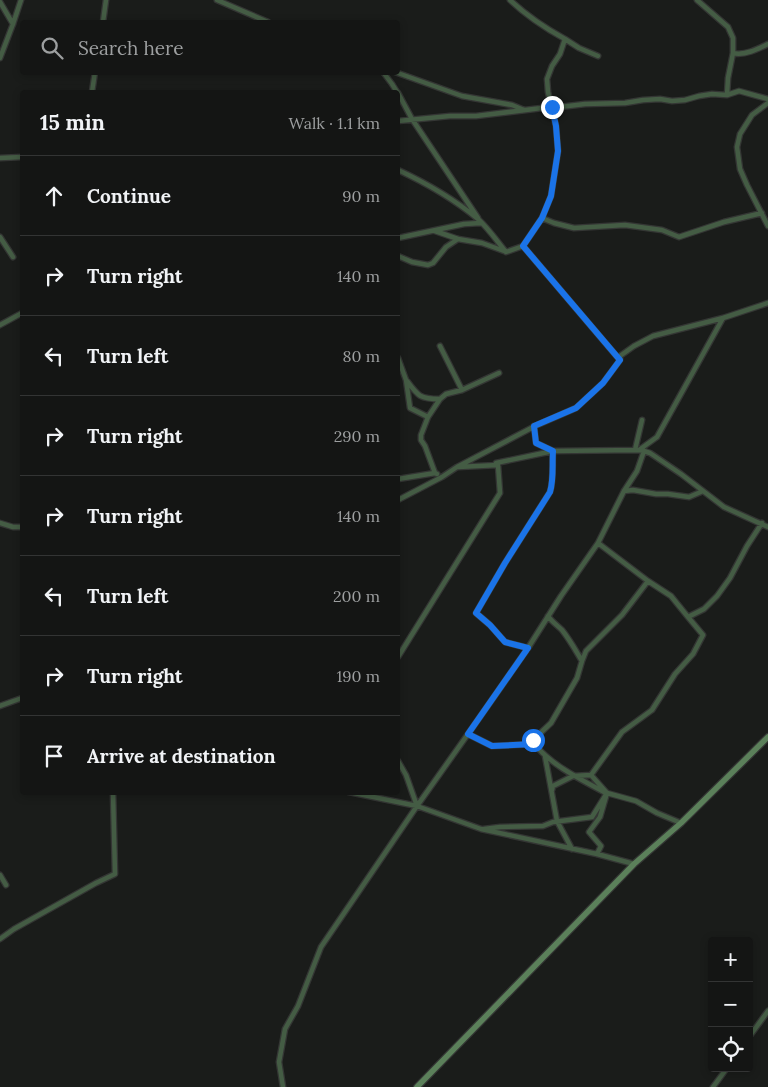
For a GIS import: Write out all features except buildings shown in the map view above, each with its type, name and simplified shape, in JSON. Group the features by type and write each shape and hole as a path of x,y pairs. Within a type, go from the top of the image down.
{"street":[{"path":"0,58 21,0"},
{"path":"103,20 106,0"},
{"path":"217,0 263,20"},
{"path":"510,0 546,29 565,38 579,48 598,56"},
{"path":"697,0 728,27 732,38 733,53 727,95"},
{"path":"0,2 13,24"},
{"path":"434,231 458,239 482,243 506,252 523,246 542,218 551,196 558,151 556,126 547,79 552,66 560,54 565,38"},
{"path":"733,53 749,52 768,44"},
{"path":"400,74 462,96 512,105 526,110"},
{"path":"92,90 95,75"},
{"path":"385,75 395,90"},
{"path":"400,121 450,116 476,116 585,104 625,103 643,100 685,100 705,95 727,95 739,91 768,101 752,115 740,134 737,147 740,168 768,226"},
{"path":"400,98 481,223 506,252"},
{"path":"0,158 20,157"},
{"path":"400,171 455,202 481,223"},
{"path":"542,218 574,228 625,226 662,230 679,236 762,213"},
{"path":"400,238 464,224 481,223"},
{"path":"0,237 13,257"},
{"path":"400,257 412,262 428,265 436,260 446,247 458,239"},
{"path":"523,246 620,360"},
{"path":"400,499 534,426 576,408 603,383 620,360 620,356 634,346 653,336 723,318 768,303"},
{"path":"0,324 20,314"},
{"path":"639,450 657,437 723,318"},
{"path":"440,346 462,390"},
{"path":"400,364 406,380 410,408 428,417"},
{"path":"442,477 436,473 421,440 428,417 440,399 446,394 462,390 499,373"},
{"path":"406,380 415,392 422,397 440,399"},
{"path":"283,1087 279,1062 284,1029 298,1006 321,947 528,648 598,543 624,491 637,471 642,420"},
{"path":"534,426 536,443 553,451"},
{"path":"400,654 500,493 498,465 496,463 553,451 639,450 650,453 724,508 768,527"},
{"path":"528,648 505,642 476,613 550,492 553,483 553,451"},
{"path":"457,467 498,465"},
{"path":"400,479 436,473"},
{"path":"624,491 633,490 689,497 703,491"},
{"path":"0,523 20,527"},
{"path":"688,617 704,609 717,596 762,524"},
{"path":"592,775 622,732 652,710 674,674 693,654 703,635 671,596 598,543"},
{"path":"648,581 622,615 586,650 577,678 566,699 551,724 533,740 534,744 545,756 573,776 607,793 636,801 657,813 681,823"},
{"path":"548,616 562,630 582,661"},
{"path":"1,707 20,699"},
{"path":"468,734 492,746 534,744"},
{"path":"417,1087 634,864 681,823 768,737"},
{"path":"545,756 557,821 572,849"},
{"path":"400,764 406,775 417,806"},
{"path":"552,797 553,786 573,776 592,775"},
{"path":"592,775 607,793"},
{"path":"481,829 542,826 557,821 592,817 607,793"},
{"path":"596,854 601,846 589,832 600,817 607,793"},
{"path":"0,939 22,924 115,874 113,795"},
{"path":"364,795 417,806 481,829 634,864"},
{"path":"0,875 6,885"},
{"path":"753,1032 768,1011"},
{"path":"713,1087 724,1072"}],"route":[{"path":"533,740 534,744 492,746 468,734 528,648 505,642 476,613 550,492 553,483 553,451 536,443 534,426 576,408 603,383 620,360 523,246 542,218 551,196 558,151 552,107"}]}
